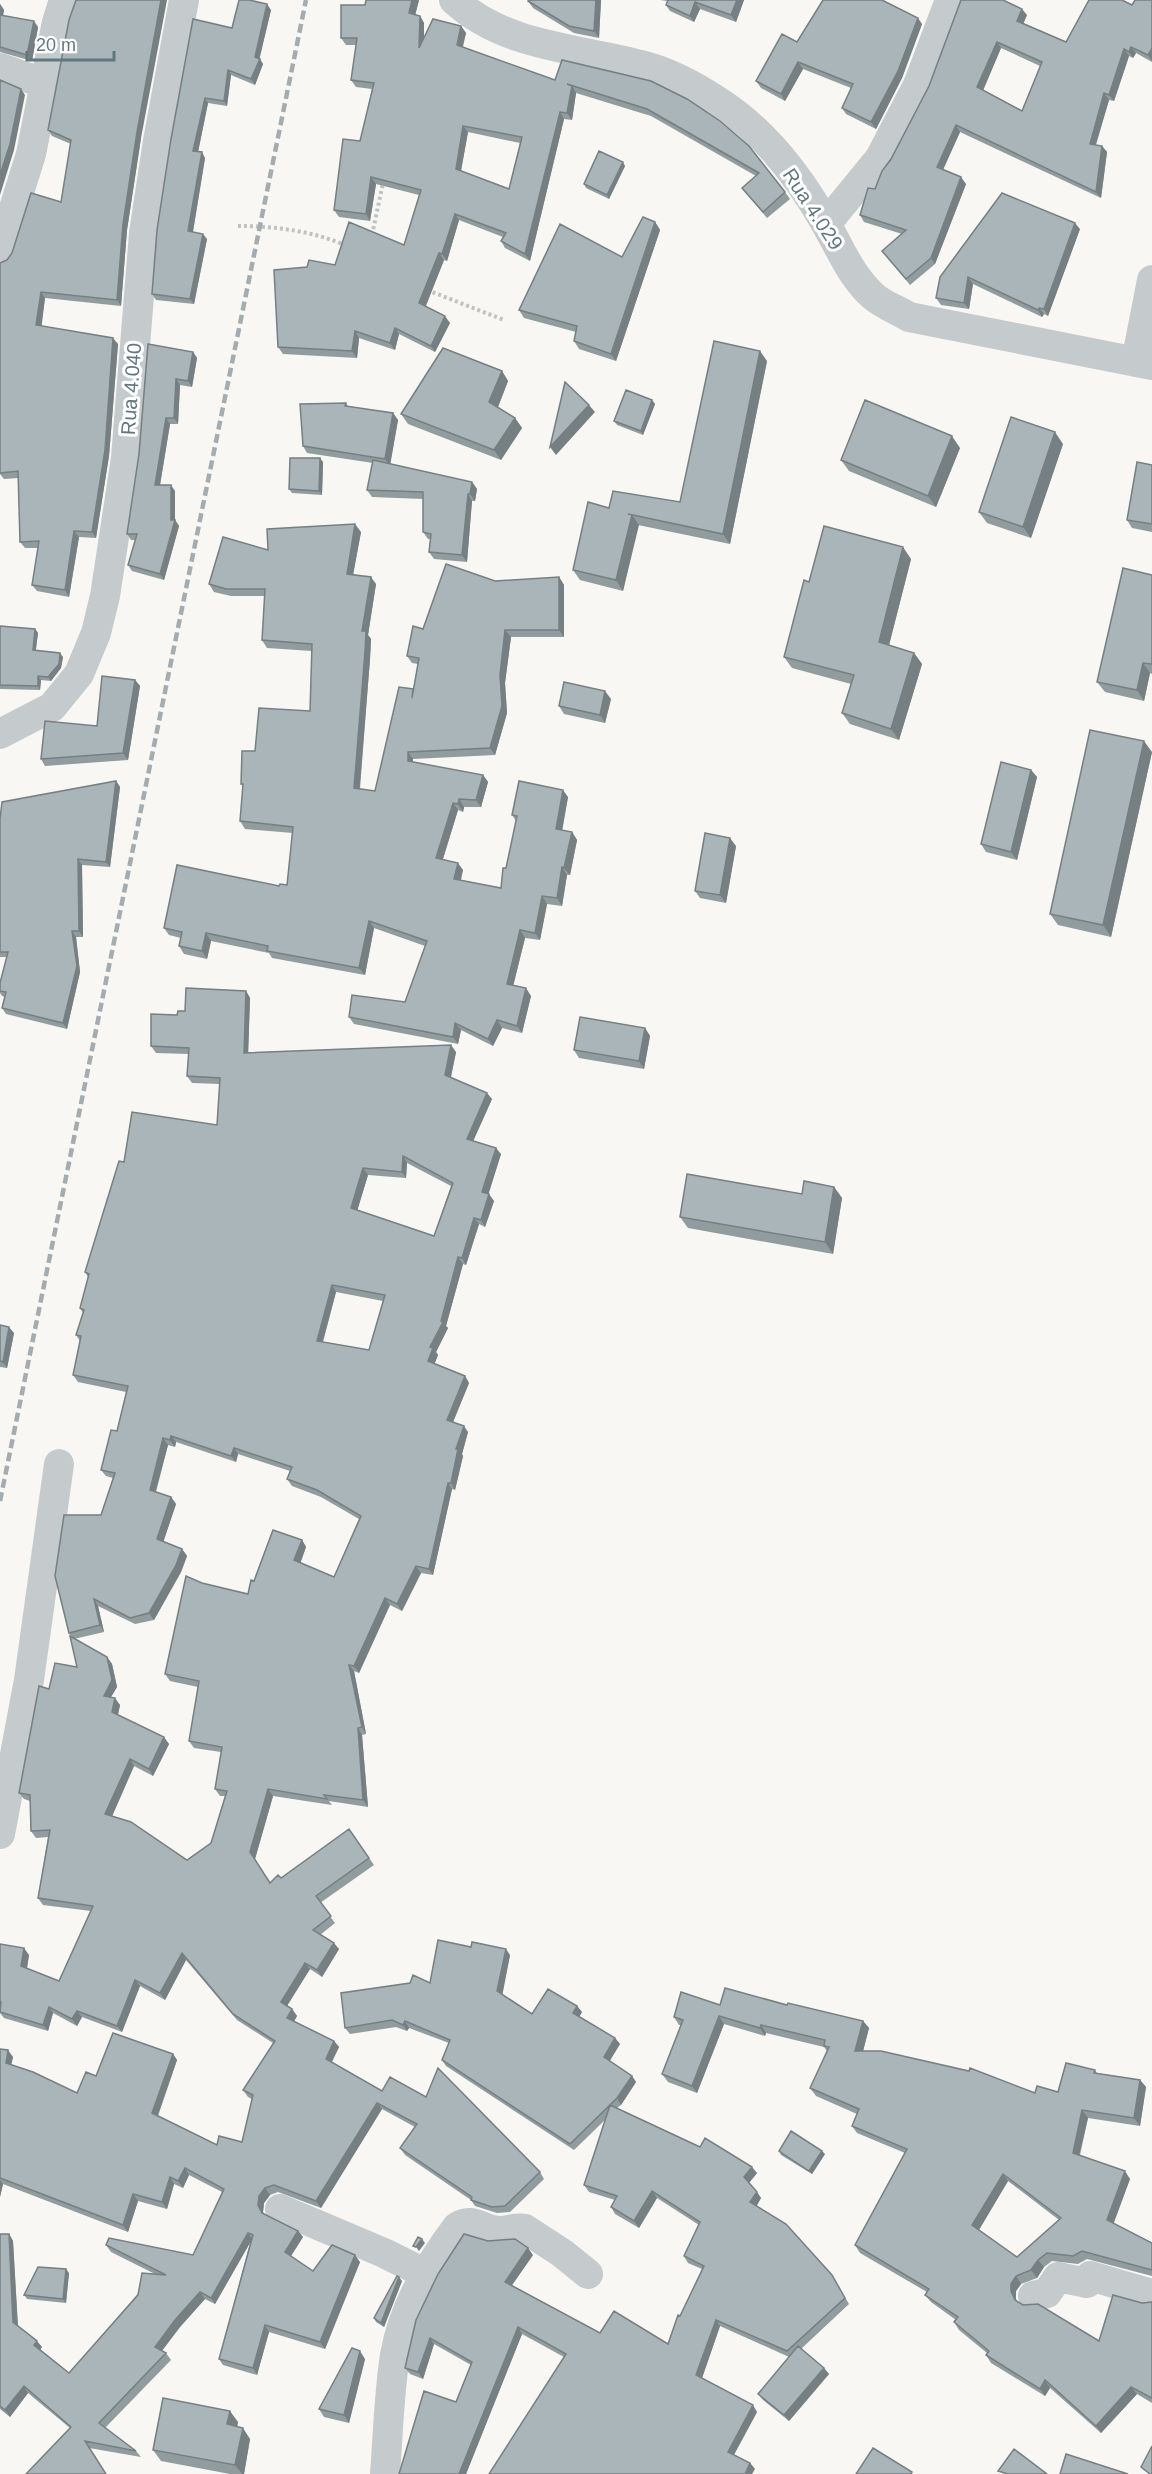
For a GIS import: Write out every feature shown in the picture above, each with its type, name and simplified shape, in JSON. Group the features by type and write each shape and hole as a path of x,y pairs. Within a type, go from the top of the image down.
{"street":[{"path":"0,253 31,154 57,22 64,0"},
{"name":"Rua 4.040","path":"0,734 52,707 79,674 96,633 101,614 126,458 144,233 184,0"},
{"name":"Rua 4.029","path":"454,0 486,25 531,41 642,65 696,88 751,126 800,183 826,224 850,271 874,297 909,317 1144,363"},
{"path":"826,224 880,158 918,85 950,0"},
{"path":"0,68 46,84"},
{"path":"1144,363 1152,280"},
{"path":"0,1834 29,1680 59,1464"},
{"path":"280,2209 384,2253 426,2274"},
{"path":"385,2474 395,2354 401,2331 426,2274 457,2227 464,2222 471,2222 500,2231 525,2229 562,2253 588,2274"},
{"path":"1033,2296 1047,2293 1058,2277 1087,2283 1090,2276 1152,2294"}],"path":[{"path":"371,242 385,174"},
{"path":"237,226 261,226 324,236 346,245"},
{"path":"420,287 504,320"}],"building":[{"path":"76,0 161,0 123,224 117,300 41,292 36,325 113,338 105,450 92,532 74,531 65,590 32,585 39,541 20,542 18,471 0,473 0,263 7,260 12,253 31,193 61,202 71,140 48,130 69,20"},
{"path":"239,0 267,4 255,57 260,59 251,79 228,70 224,101 205,98 193,151 202,152 188,231 203,234 190,299 152,294 157,230 193,19 232,28"},
{"path":"366,0 412,0 409,13 420,16 419,48 433,19 461,26 457,45 555,80 562,60 651,81 687,99 720,121 749,146 785,192 763,212 742,188 759,173 647,109 567,84 572,86 567,113 560,112 525,254 501,241 506,233 455,214 442,254 439,253 419,303 445,316 431,346 395,328 390,343 355,331 352,351 278,347 274,270 307,267 309,260 335,265 349,222 404,245 421,190 371,177 366,214 334,210 343,139 360,141 374,83 351,80 357,38 341,38 341,5 365,5","holes":["463,126 522,137 509,189 456,169"]},
{"path":"529,0 596,0 594,31 569,26"},
{"path":"668,0 737,0 731,15 695,2 690,16 666,5"},
{"path":"823,0 882,0 918,18 898,71 871,122 842,108 853,84 798,62 781,94 756,81 782,34 797,42"},
{"path":"961,0 1003,0 1022,9 1017,21 1066,42 1089,0 1122,0 1132,5 1135,0 1152,0 1152,48 1148,55 1131,47 1129,52 1124,49 1109,95 1104,93 1090,144 1102,146 1096,192 956,125 937,167 961,177 931,258 906,279 882,251 906,230 860,215 868,188 875,189 882,171 891,159 929,86","holes":["997,42 1042,62 1022,111 977,87"]},
{"path":"0,15 34,21 27,55 0,47"},
{"path":"0,80 21,89 10,144 0,175"},
{"path":"599,151 623,162 607,195 584,184"},
{"path":"1002,193 1075,223 1044,309 1039,308 1038,310 968,277 964,303 936,298 940,277"},
{"path":"643,217 655,222 611,354 574,341 577,326 519,310 560,224 622,257"},
{"path":"714,341 760,351 723,534 628,514 632,515 616,580 573,570 588,502 609,508 613,491 680,502"},
{"path":"148,344 193,352 188,381 176,379 174,418 166,418 155,485 171,485 171,520 175,520 160,574 128,565 137,534 127,534 139,454"},
{"path":"443,348 502,371 489,402 515,418 494,450 401,414"},
{"path":"565,382 589,405 550,447"},
{"path":"626,390 652,400 641,431 614,421"},
{"path":"865,400 952,436 928,496 841,460"},
{"path":"346,403 345,406 393,413 385,459 303,446 300,404"},
{"path":"1011,417 1055,432 1023,527 979,512"},
{"path":"290,458 320,458 319,491 289,489"},
{"path":"373,460 472,482 470,494 468,494 462,555 429,552 431,534 423,532 423,492 367,490"},
{"path":"1137,462 1152,465 1152,524 1127,520"},
{"path":"355,524 347,574 371,577 362,631 366,631 365,652 354,788 375,791 399,687 413,689 412,698 419,658 407,656 413,626 423,629 446,564 495,581 559,577 559,630 505,630 500,675 502,706 490,748 408,752 408,761 483,775 476,800 459,799 458,804 453,803 436,858 458,863 454,879 501,888 503,868 506,868 517,816 512,815 519,781 563,790 556,829 572,832 564,868 562,867 557,898 542,896 535,933 520,930 507,984 526,988 517,1026 497,1020 488,1039 455,1023 453,1037 349,1017 352,995 405,1002 427,941 369,921 359,968 267,951 268,946 206,933 202,951 179,946 182,932 164,928 177,865 279,886 280,884 287,885 293,827 240,821 243,784 241,784 242,751 255,751 259,708 310,711 312,644 262,640 265,589 226,589 209,584 223,537 268,550 267,529"},
{"path":"824,526 903,547 879,642 914,653 891,729 842,713 854,675 784,657 804,580 809,582"},
{"path":"1123,568 1152,575 1152,664 1143,663 1137,690 1097,682"},
{"path":"0,626 35,629 33,650 60,653 59,664 48,677 38,676 38,686 0,685"},
{"path":"102,676 135,680 123,753 41,759 45,721 97,726"},
{"path":"564,682 605,691 600,715 559,706"},
{"path":"1090,730 1144,741 1103,925 1050,914"},
{"path":"1001,762 1031,770 1011,852 981,844"},
{"path":"116,781 106,862 78,859 79,931 72,931 77,966 63,1023 2,1008 6,992 0,991 0,983 8,952 0,952 2,802"},
{"path":"705,833 730,838 720,895 695,891"},
{"path":"186,988 246,991 244,1053 451,1045 445,1075 487,1093 467,1139 496,1148 482,1192 489,1194 481,1220 474,1218 462,1258 458,1257 441,1321 443,1322 430,1347 433,1348 428,1361 465,1376 447,1420 464,1426 456,1449 458,1449 451,1483 448,1483 429,1569 416,1566 397,1604 385,1598 354,1666 349,1665 362,1727 358,1728 363,1800 324,1795 327,1799 268,1789 250,1852 270,1883 278,1875 281,1878 349,1829 369,1858 316,1896 331,1916 313,1930 334,1943 317,1970 305,1963 281,2002 292,2009 287,2018 334,2041 326,2059 382,2091 390,2077 426,2097 438,2068 540,2172 505,2206 492,2207 471,2200 472,2197 400,2148 417,2124 377,2103 316,2201 274,2185 265,2188 259,2196 258,2205 262,2213 298,2231 285,2252 313,2271 332,2245 355,2255 320,2342 265,2325 253,2368 219,2359 253,2235 248,2233 211,2298 200,2292 155,2347 166,2353 99,2423 136,2451 85,2441 106,2474 26,2474 71,2427 24,2386 5,2410 0,2406 0,2234 9,2234 13,2322 37,2341 34,2345 69,2373 138,2295 142,2273 166,2275 106,2245 109,2238 193,2255 224,2189 185,2168 178,2181 170,2177 162,2202 133,2194 123,2225 0,2178 0,2049 8,2050 6,2063 33,2072 77,2093 86,2072 96,2076 113,2033 173,2054 152,2113 217,2145 219,2136 242,2142 253,2095 243,2090 275,2041 233,2014 182,1953 160,1993 135,1980 117,2026 77,2011 72,2019 49,2007 43,2025 0,2012 0,1944 24,1948 21,1966 59,1981 93,1906 38,1898 50,1830 31,1831 30,1795 19,1793 39,1686 49,1689 55,1663 77,1667 70,1636 107,1657 112,1680 104,1696 115,1698 112,1712 164,1737 149,1769 130,1759 105,1814 131,1822 187,1860 211,1843 227,1791 215,1789 222,1747 189,1741 199,1681 165,1674 186,1576 202,1583 248,1594 251,1580 254,1581 273,1530 302,1540 294,1560 334,1577 361,1516 317,1490 287,1479 292,1467 234,1448 231,1456 171,1436 170,1440 163,1438 150,1490 171,1497 157,1539 182,1549 176,1565 149,1613 130,1618 94,1599 100,1625 69,1633 55,1576 64,1515 101,1515 115,1473 101,1470 111,1430 117,1431 128,1386 73,1375 81,1336 76,1335 84,1310 80,1308 89,1274 85,1272 119,1161 124,1162 132,1112 217,1125 220,1078 187,1076 189,1048 151,1046 151,1014 177,1015 178,1011 185,1011","holes":["403,1156 453,1183 434,1236 351,1208 363,1168 402,1172","332,1285 385,1295 369,1350 317,1341"]},
{"path":"580,1017 645,1028 639,1061 574,1050"},
{"path":"687,1174 802,1194 804,1181 834,1187 825,1242 680,1217"},
{"path":"0,1325 9,1327 3,1362 0,1361"},
{"path":"438,1940 471,1947 472,1942 506,1949 497,1991 532,2014 548,1989 577,2006 573,2013 615,2038 604,2057 632,2076 617,2098 570,2144 442,2060 450,2040 405,2021 403,2025 392,2020 345,2028 341,1993 410,1983 413,1975 430,1983"},
{"path":"725,1988 787,2005 788,2003 863,2021 855,2051 881,2051 969,2071 970,2068 1035,2093 1037,2086 1058,2092 1066,2063 1095,2070 1094,2073 1140,2080 1134,2118 1082,2110 1073,2153 1125,2171 1107,2220 1152,2243 1152,2270 1082,2251 1073,2256 1047,2253 1031,2270 1016,2276 1011,2284 1011,2291 1015,2300 1023,2305 1038,2304 1099,2341 1113,2295 1142,2303 1152,2302 1152,2398 1131,2387 1096,2426 1045,2380 1040,2389 986,2355 989,2351 954,2322 958,2317 925,2295 929,2289 855,2245 907,2149 852,2126 859,2109 810,2088 829,2047 824,2046 825,2040 761,2025 760,2028 719,2016 692,2086 662,2074 683,2020 674,2017 681,1992 720,2005","holes":["1003,2174 1061,2218 1017,2257 972,2225"]},
{"path":"610,2105 700,2147 705,2138 752,2167 744,2177 757,2192 750,2202 786,2224 832,2275 845,2298 787,2351 716,2320 696,2375 753,2405 728,2452 750,2463 745,2474 489,2474 566,2354 518,2327 459,2474 399,2474 424,2391 456,2402 472,2362 430,2338 418,2372 405,2368 416,2320 438,2274 464,2234 488,2241 515,2239 528,2248 505,2282 600,2333 614,2311 668,2344 678,2315 680,2316 704,2266 684,2256 700,2222 652,2191 634,2221 611,2207 617,2196 584,2185"},
{"path":"791,2131 822,2151 809,2171 779,2151"},
{"path":"418,2237 422,2239 416,2247 413,2246"},
{"path":"38,2267 66,2269 63,2299 24,2295"},
{"path":"397,2276 399,2277 381,2323 374,2318"},
{"path":"798,2346 824,2368 784,2415 758,2394"},
{"path":"352,2348 360,2351 344,2415 319,2409"},
{"path":"163,2398 230,2411 227,2424 243,2428 235,2465 153,2450"},
{"path":"1152,2446 1152,2474 1150,2474 1141,2467"},
{"path":"873,2448 912,2472 911,2474 856,2474"},
{"path":"1014,2449 1047,2474 1008,2474 998,2471"},
{"path":"1066,2454 1128,2474 1060,2474"}],"railway":[{"path":"0,1501 306,0"}]}
